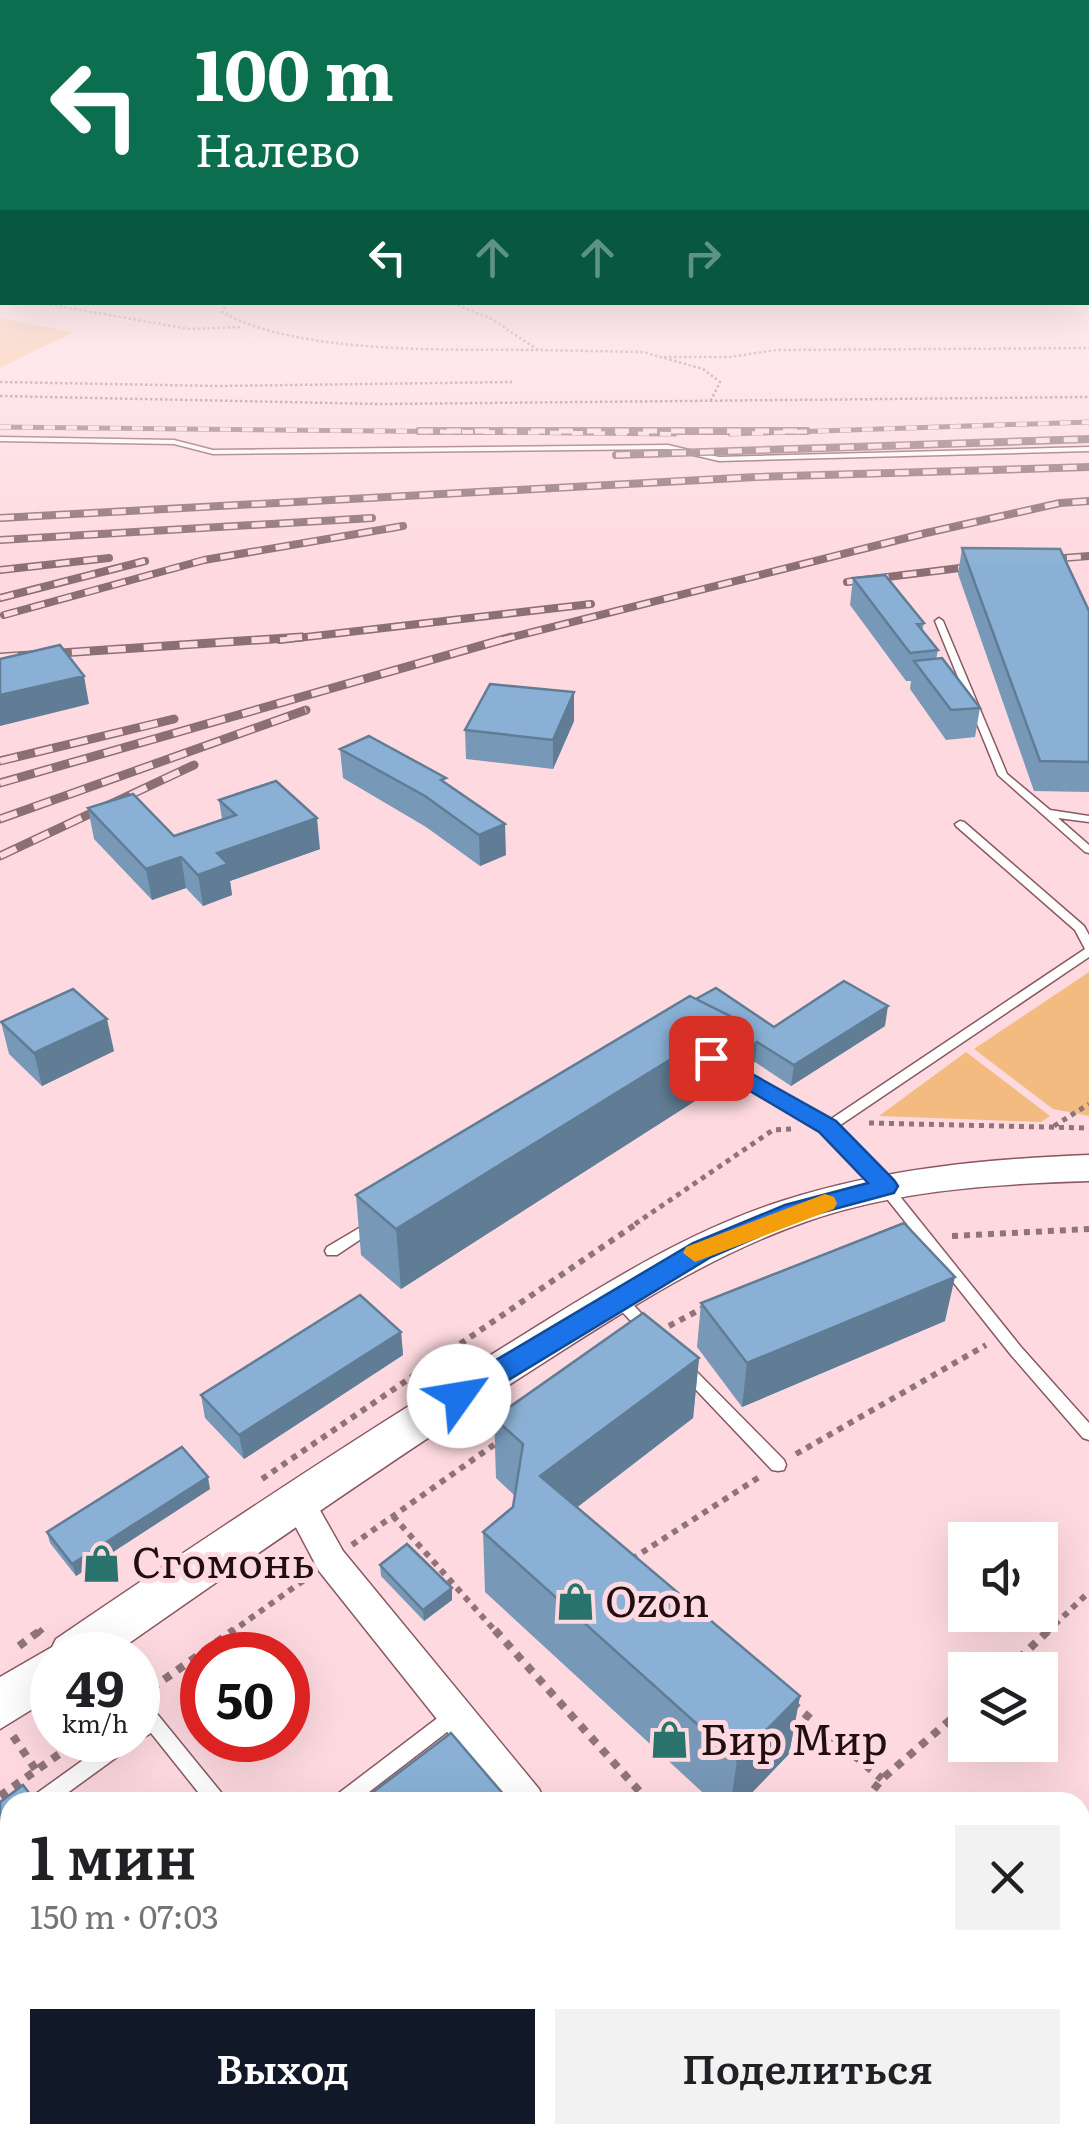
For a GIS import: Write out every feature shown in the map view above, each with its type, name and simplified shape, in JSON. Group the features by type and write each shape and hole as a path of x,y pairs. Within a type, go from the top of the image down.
{"main road":[{"path":"76,1632 618,1298 726,1238 794,1212 886,1186 953,1176 1089,1168"},
{"path":"4,1718 30,1677"}],"street":[{"path":"297,1499 331,1560 518,1792"}],"lane":[{"path":"0,439 174,442 213,452 668,447 718,458 1089,449"},
{"path":"939,620 1002,775 1089,850"},
{"path":"1045,812 1089,819"},
{"path":"828,1127 1089,950 1080,928 960,824"},
{"path":"711,1058 828,1127 886,1186 1003,1335 1089,1434"},
{"path":"332,1251 381,1220"},
{"path":"618,1298 778,1465"},
{"path":"355,1792 456,1714"},
{"path":"160,1731 210,1792"},
{"path":"54,1792 95,1762"}],"path":[{"path":"699,368 714,373 720,382 710,402"},
{"path":"0,382 218,386 512,382"},
{"path":"0,396 380,404 1089,397"},
{"path":"1050,1128 1089,1104"},
{"path":"247,1490 773,1130 871,1122 1089,1128"},
{"path":"927,1238 1089,1229"},
{"path":"653,1336 707,1306"},
{"path":"640,1576 625,1563 778,1465 1003,1335"},
{"path":"160,1682 502,1438"},
{"path":"393,1516 639,1792"},
{"path":"1026,1652 1089,1592"},
{"path":"776,1690 882,1779"},
{"path":"4,1718 36,1770"},
{"path":"872,1792 948,1722"},
{"path":"6,1792 47,1762"}],"shaded area":[{"path":"1089,972 1089,1116 1053,1109 974,1049"},
{"path":"966,1052 1050,1116 1041,1122 879,1116"}],"building":[{"path":"962,548 1060,549 1089,611 1089,762 1040,761"},
{"path":"885,575 924,623 917,624 938,650 910,653 853,578"},
{"path":"60,645 84,676 0,695 0,659"},
{"path":"942,658 980,708 951,710 914,661"},
{"path":"490,684 574,692 553,740 465,730"},
{"path":"369,736 446,778 441,780 505,824 479,835 425,796 340,749"},
{"path":"276,781 317,818 217,853 228,864 198,875 181,857 146,869 88,808 133,794 174,836 236,815 219,800"},
{"path":"844,981 888,1006 794,1065 757,1042 749,1047 734,1039 736,1019 696,999 716,988 774,1027"},
{"path":"73,989 107,1019 34,1053 1,1022"},
{"path":"690,996 736,1019 396,1229 356,1195"},
{"path":"904,1223 955,1277 747,1363 701,1303"},
{"path":"360,1295 401,1332 239,1435 201,1395"},
{"path":"643,1313 699,1358 540,1476 800,1696 737,1760 483,1532 513,1507 523,1444 494,1418"},
{"path":"182,1447 208,1477 72,1564 47,1532"},
{"path":"407,1544 452,1588 423,1610 380,1565"},
{"path":"451,1733 501,1792 373,1792"}],"railway":[{"path":"730,434 1089,422"},
{"path":"0,427 675,434"},
{"path":"419,431 807,431"},
{"path":"616,455 1089,439"},
{"path":"0,518 756,477 1089,467"},
{"path":"501,640 926,533 1060,503 1089,501"},
{"path":"0,540 372,518"},
{"path":"4,615 204,560 403,526"},
{"path":"1039,560 1089,556"},
{"path":"0,570 109,558"},
{"path":"0,598 145,561"},
{"path":"847,582 984,565"},
{"path":"280,640 591,604"},
{"path":"0,657 302,637"},
{"path":"0,783 511,637"},
{"path":"0,819 306,710"},
{"path":"0,761 174,719"},
{"path":"0,856 194,765"}],"slow traffic":[{"path":"695,1253 825,1203"}],"place":[{"name":"Сгомонь","path":"102,1563"},
{"name":"Ozon","path":"575,1602"},
{"name":"Бир Мир","path":"670,1740"}],"route":[{"path":"459,1396 677,1262 794,1212 886,1186 828,1127 779,1094 711,1058"}]}
